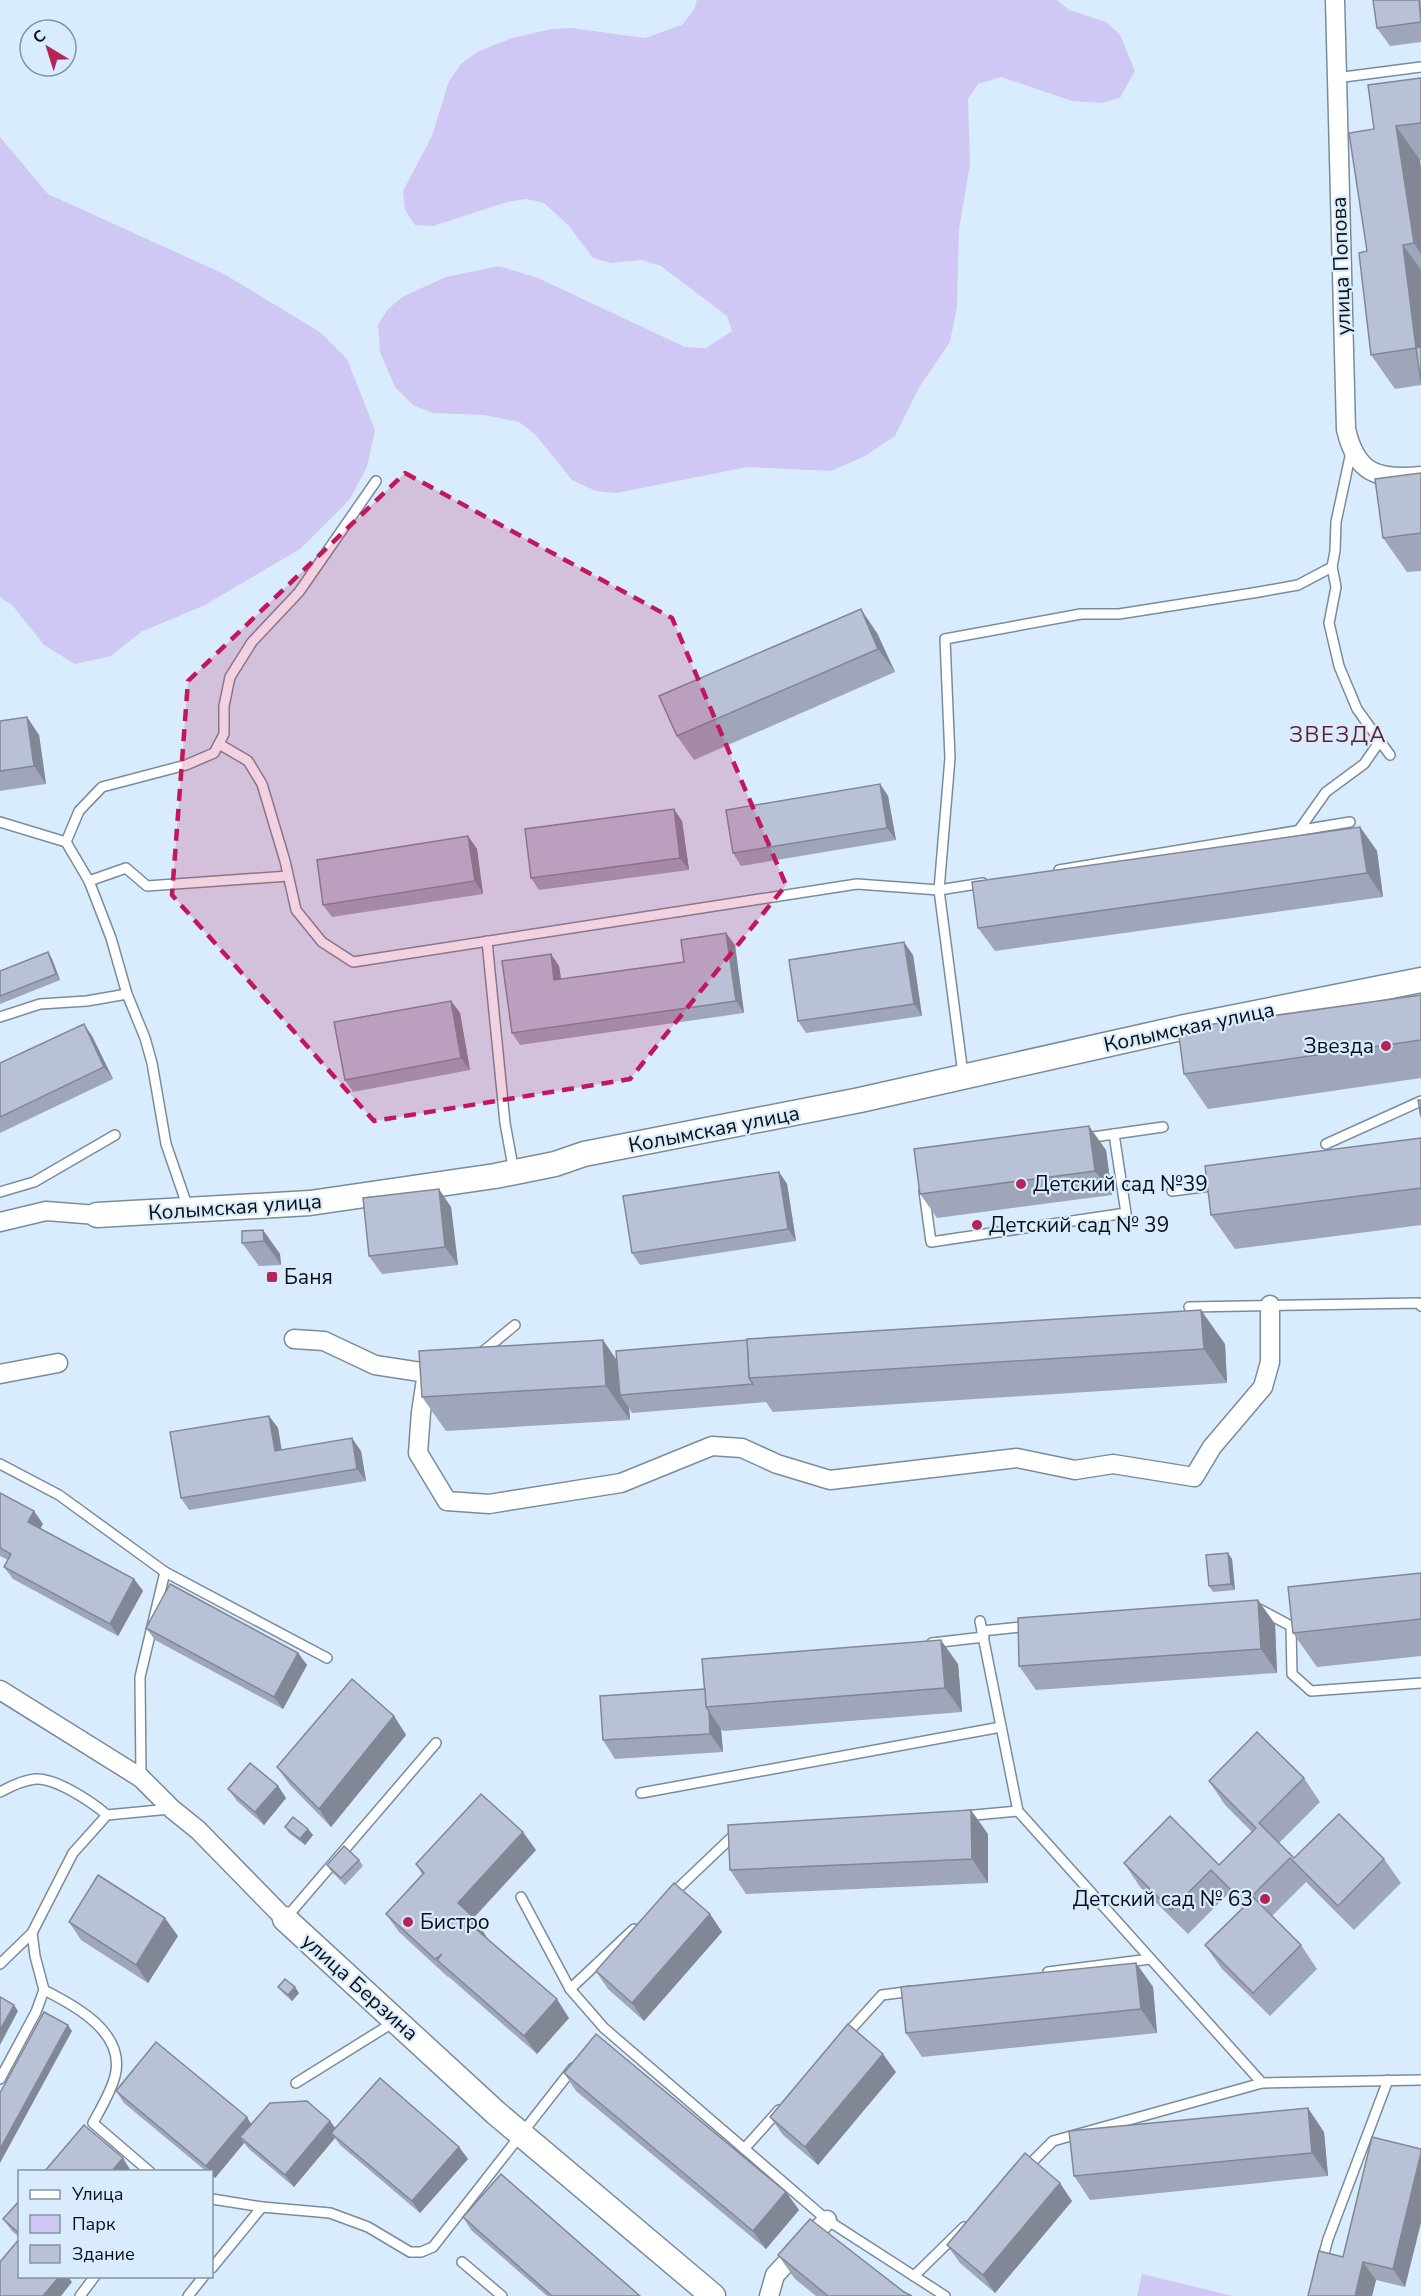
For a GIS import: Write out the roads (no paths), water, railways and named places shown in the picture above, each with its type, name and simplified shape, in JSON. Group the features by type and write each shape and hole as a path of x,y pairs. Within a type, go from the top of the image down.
{"street":[{"name":"улица Попова","path":"1335,0 1345,390 1347,429 1351,451"},
{"path":"1351,451 1371,472 1401,478 1421,476"},
{"name":"Колымская улица","path":"0,1222 46,1211 97,1215 310,1203 441,1185 555,1164 584,1154 860,1100 1168,1031 1421,980"},
{"path":"294,1339 324,1341 375,1365 432,1372 421,1412 418,1453 447,1501 489,1504 621,1483 712,1446 741,1448 777,1464 830,1480 1017,1458 1075,1470 1113,1464 1194,1477 1212,1447 1263,1387 1270,1362 1270,1305"},
{"path":"0,1374 58,1363"},
{"name":"улица Берзина","path":"0,1690 141,1778 172,1809 198,1830 285,1919 521,2134 713,2296"},
{"path":"769,2296 775,2275 827,2220"}],"lane":[{"path":"1336,78 1421,67"},
{"path":"1351,451 1336,522 1332,567 1336,587 1329,623 1339,666 1357,709 1390,755"},
{"path":"66,842 79,811 102,787 186,765 214,753 224,734 225,706 230,677 252,642 299,592 376,481"},
{"path":"963,1077 939,890 950,758 945,639 1081,614 1119,614 1298,585 1332,567"},
{"path":"1299,830 1326,792 1364,764 1380,741"},
{"path":"219,744 248,761 262,784 296,910 322,942 353,962 857,884 939,890 997,880"},
{"path":"0,822 66,842 89,881 111,938 127,994 145,1038 152,1063 166,1144 189,1210"},
{"path":"1044,873 1350,822"},
{"path":"89,881 126,868 147,886 288,876"},
{"path":"487,941 505,1123 514,1172"},
{"path":"0,1017 40,1004 87,1001 127,994"},
{"path":"1326,1144 1421,1101"},
{"path":"1080,1139 1163,1127"},
{"path":"923,1185 931,1242 1126,1213 1114,1134"},
{"path":"0,1192 34,1182 115,1135"},
{"path":"1172,1191 1232,1184"},
{"path":"1189,1307 1420,1304"},
{"path":"475,1359 515,1325"},
{"path":"0,1464 59,1495 165,1572 327,1658"},
{"path":"141,1778 140,1677 165,1572"},
{"path":"1244,1608 1255,1607 1291,1626 1292,1674 1311,1691 1421,1683"},
{"path":"980,1620 1018,1811 1262,2084"},
{"path":"927,1643 1040,1625"},
{"path":"641,1793 1001,1727"},
{"path":"285,1919 436,1743"},
{"path":"0,1792 18,1783 38,1779 60,1786 93,1803 107,1815"},
{"path":"0,1964 32,1933 74,1853 107,1815 172,1809"},
{"path":"953,1816 1018,1811"},
{"path":"663,1902 735,1835 746,1834"},
{"path":"521,1897 570,1989 604,2028 827,2220 945,2296"},
{"path":"570,1989 638,1926"},
{"path":"0,2079 36,2012 44,1990 35,1956 32,1933"},
{"path":"1037,1974 1150,1959"},
{"path":"837,2044 882,1995 921,1989"},
{"path":"44,1990 71,2004 101,2028 116,2051 116,2074 93,2122 148,2170"},
{"path":"296,2083 396,2020"},
{"path":"597,2037 604,2028"},
{"path":"213,2199 262,2207 330,2213 368,2227 410,2252 421,2252 433,2247 576,2064"},
{"path":"1319,2273 1328,2239 1388,2080"},
{"path":"1020,2173 1053,2141 1262,2084 1421,2080"},
{"path":"744,2149 783,2105"},
{"path":"213,2267 262,2207"},
{"path":"914,2276 971,2220"},
{"path":"462,2262 502,2296"},
{"path":"81,2296 94,2278"},
{"path":"188,2296 203,2278"}],"place":[{"name":"Звезда","path":"1386,1046"},
{"name":"Детский сад №39","path":"1021,1184"},
{"name":"Детский сад № 39","path":"977,1225"},
{"name":"Баня","path":"272,1277"},
{"name":"Детский сад № 63","path":"1265,1899"},
{"name":"Бистро","path":"408,1922"}],"district":[{"name":"ЗВЕЗДА","path":"1338,734"}]}
